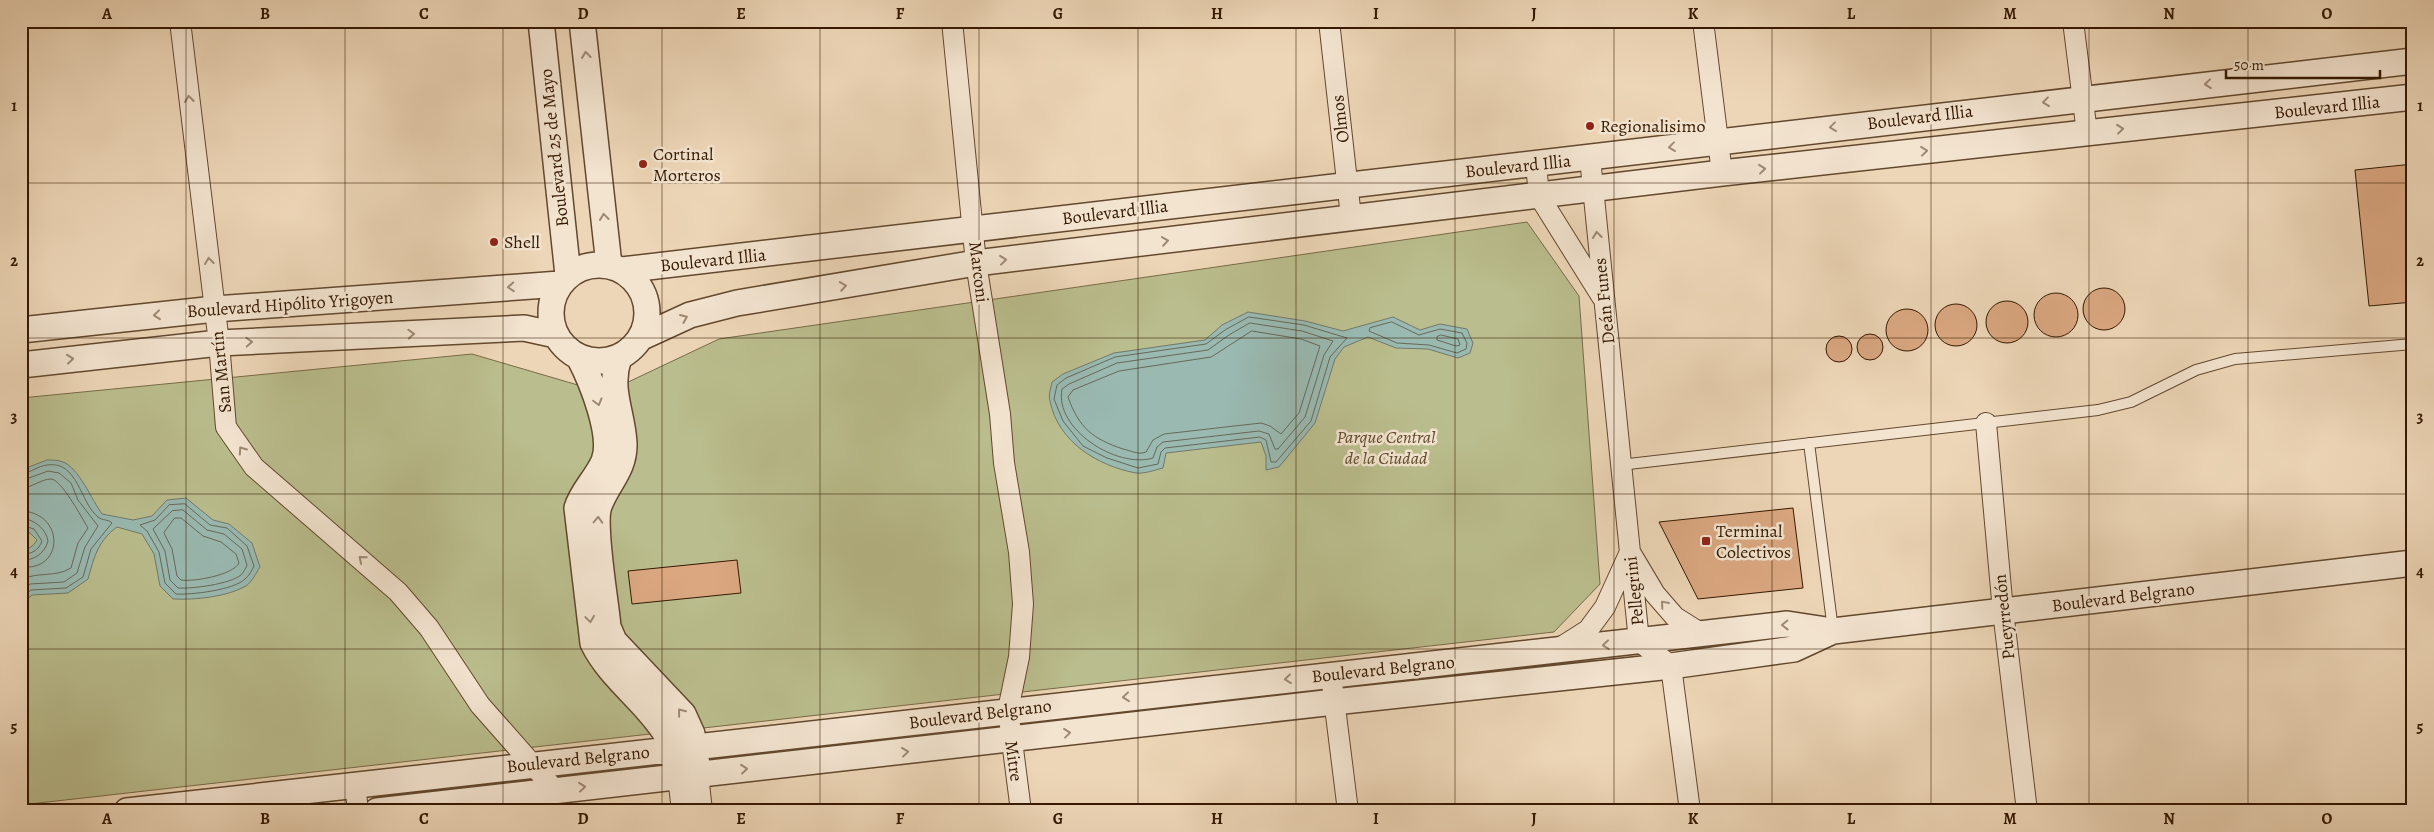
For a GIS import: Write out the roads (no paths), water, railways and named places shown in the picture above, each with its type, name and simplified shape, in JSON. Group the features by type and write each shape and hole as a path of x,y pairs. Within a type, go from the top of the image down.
{"street":[{"name":"San Martín","path":"180,21 219,343 226,427 254,467 398,592 429,628 480,705 555,790"},
{"name":"Boulevard 25 de Mayo","path":"540,21 564,279 554,296 551,308 551,322 556,335"},
{"path":"582,21 616,268"},
{"name":"Marconi","path":"952,21 976,263 988,329 1013,521 1020,552 1024,604 1019,657 1008,710"},
{"name":"Olmos","path":"1329,21 1351,216"},
{"path":"1704,21 1722,173"},
{"path":"2073,21 2087,133"},
{"name":"Boulevard Illia","path":"616,268 974,231 1348,185 1590,158 1717,141 2413,61"},
{"name":"Boulevard Illia","path":"640,338 690,315 737,303 976,263 1117,248 1351,216 1539,196 1722,173 2413,97"},
{"name":"Deán Funes","path":"1590,158 1619,455"},
{"path":"1536,164 1539,196 1604,301"},
{"path":"556,335 566,348 579,357 599,360 619,356 631,349 640,338 646,324 646,308 643,293 634,280 616,268 587,266 564,279"},
{"name":"Boulevard Hipólito Yrigoyen","path":"21,330 215,309 564,279"},
{"name":"Boulevard Hipólito Yrigoyen","path":"21,365 219,343 524,328 556,335"},
{"path":"593,570 599,506 622,461 624,443 613,387 614,372 619,356"},
{"path":"579,357 593,383 602,417 606,445 604,460 577,508 608,627 614,641 684,714 683,749 688,775 702,811"},
{"name":"Pueyrredón","path":"1986,423 2003,611 2027,811"},
{"name":"Pellegrini","path":"1619,455 1639,641 1671,666"},
{"path":"1630,552 1655,594 1675,617 1702,634"},
{"path":"1557,650 1588,630 1605,607 1630,552"},
{"name":"Boulevard Belgrano","path":"127,811 532,764 683,749 1008,710 1787,624 1833,631 2413,563"},
{"name":"Boulevard Belgrano","path":"377,811 1334,702 1671,666 1794,649 1833,631"},
{"path":"1671,666 1690,811"},
{"path":"1331,675 1348,811"},
{"name":"Mitre","path":"1008,710 1021,811"},
{"path":"682,811 688,775"},
{"path":"355,784 358,811"}],"lane":[{"path":"1619,455 1809,443 2098,410 2131,402 2196,370 2235,359 2413,344"},
{"path":"1809,443 1833,631"}],"water":[{"path":"1248,312 1305,321 1343,331 1393,317 1420,330 1440,324 1467,329 1473,343 1470,353 1458,358 1428,349 1396,348 1368,337 1344,347 1335,359 1315,423 1279,467 1266,470 1266,456 1261,442 1166,453 1163,468 1136,473 1108,465 1094,458 1082,450 1061,429 1054,416 1049,396 1052,382 1063,374 1114,353 1205,340 1222,325"},
{"path":"47,460 57,460 69,465 102,514 133,520 152,516 167,500 186,498 213,520 229,524 252,543 260,567 252,580 238,590 211,597 173,599 160,586 154,554 142,534 117,527 101,544 88,579 68,593 32,595 21,605 21,548 26,549 30,547 37,540 30,533 21,529 21,470"}],"place":[{"name":"Regionalisimo","path":"1590,126"},
{"name":"Cortinal Morteros","path":"643,164"},
{"name":"Shell","path":"494,242"},
{"name":"Terminal Colectivos","path":"1706,541"}],"park label":[{"name":"Parque Central de la Ciudad","path":"1386,447"}]}
